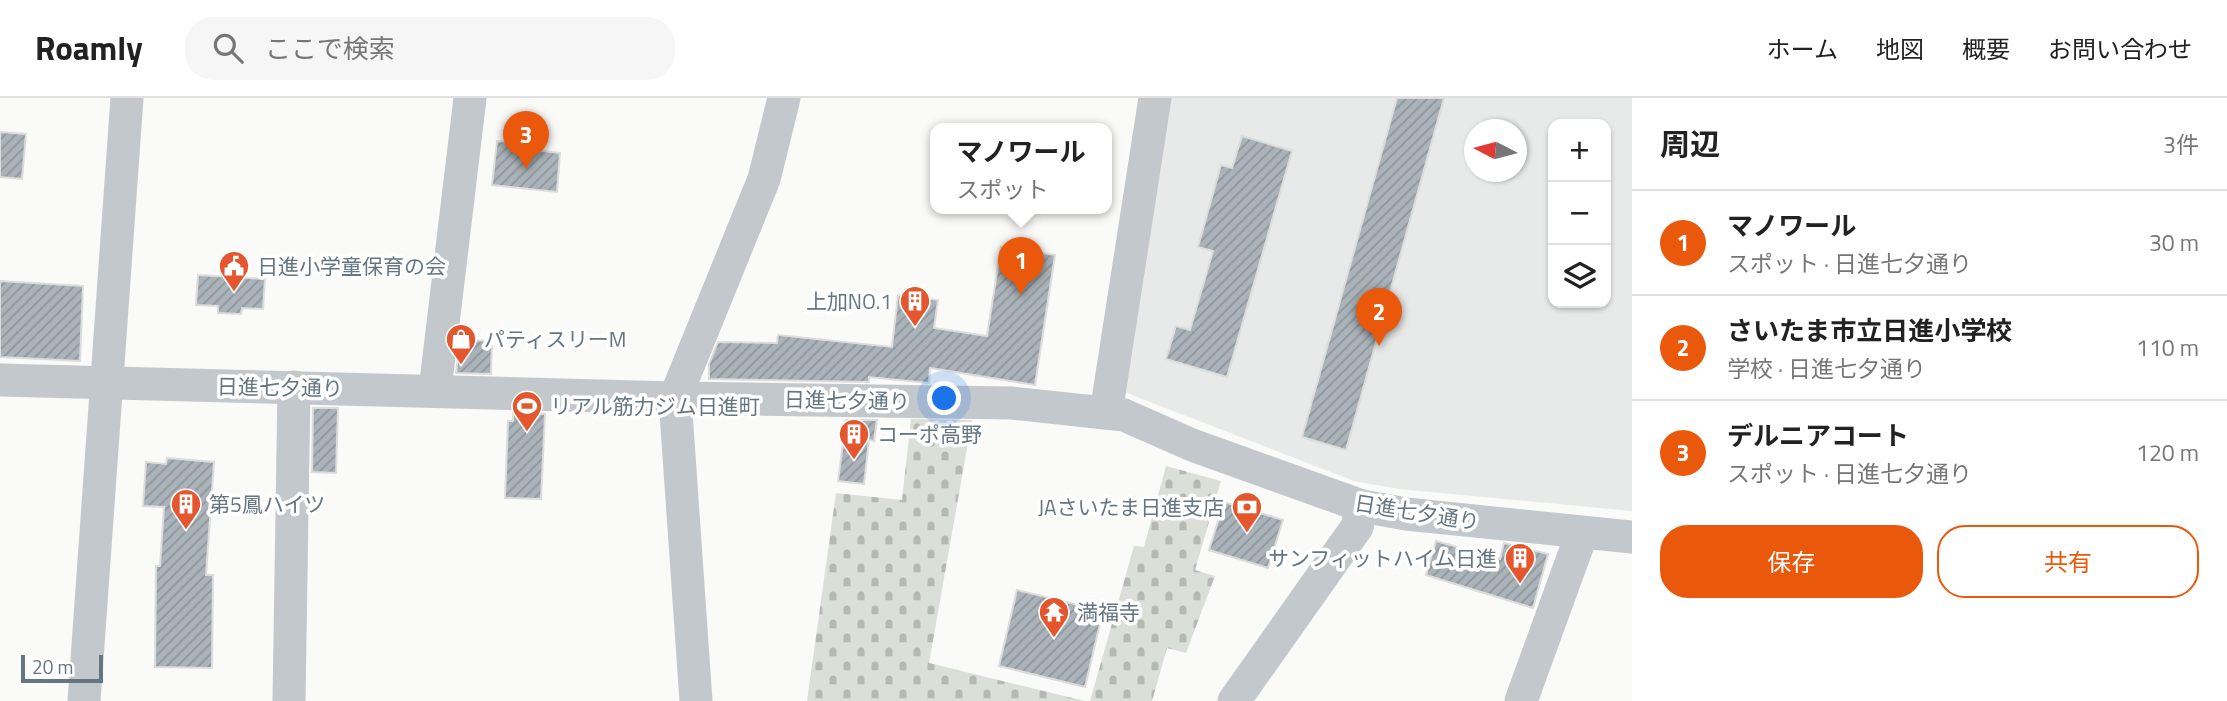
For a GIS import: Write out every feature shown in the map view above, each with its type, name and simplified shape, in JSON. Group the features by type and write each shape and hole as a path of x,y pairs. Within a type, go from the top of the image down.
{"street":[{"path":"84,701 127,98"},
{"path":"435,390 470,98"},
{"path":"696,701 675,398 764,179 785,98"},
{"path":"1106,414 1155,98"},
{"name":"日進七夕通り","path":"0,380 1011,404 1124,415 1204,449 1362,506 1406,514 1632,537"},
{"path":"289,701 293,387"},
{"path":"1234,701 1357,527 1362,506"},
{"path":"1521,701 1582,533"}],"shaded area":[{"path":"1164,98 1632,98 1632,511 1399,489 1354,481 1119,390"}],"green space":[{"path":"911,419 972,420 929,663 1085,701 807,701 836,493 902,500"},
{"path":"1166,466 1221,481 1195,570 1215,576 1186,653 1167,648 1152,701 1090,701 1134,546 1144,547"}],"building":[{"path":"1397,98 1444,98 1346,450 1302,437"},
{"path":"0,132 26,134 22,179 0,177"},
{"path":"1242,136 1292,151 1227,377 1166,359 1176,326 1190,330 1213,251 1198,247 1221,165 1232,168"},
{"path":"497,141 526,144 525,149 560,153 557,192 492,185"},
{"path":"1001,247 1055,255 1035,385 930,368 929,383 869,377 869,382 709,379 709,364 718,342 777,343 778,335 892,347 898,295 938,300 934,328 987,336"},
{"path":"198,275 265,279 263,309 242,308 241,314 218,313 218,306 196,305"},
{"path":"0,281 83,286 80,361 0,357"},
{"path":"460,340 492,341 491,374 456,373"},
{"path":"313,408 338,408 336,473 312,472"},
{"path":"513,413 545,414 541,499 505,498 508,421 513,421"},
{"name":"コーポ高野","path":"846,420 877,420 874,441 869,440 864,484 838,481"},
{"path":"167,458 214,462 206,575 213,575 212,668 155,667 156,566 160,566 164,507 143,506 146,462 166,464"},
{"path":"1224,502 1283,520 1268,568 1209,550"},
{"path":"1436,541 1500,559 1504,543 1548,554 1533,608 1426,575"},
{"path":"1017,590 1103,611 1085,687 999,666"}],"place":[{"name":"デルニアコート","path":"526,169"},
{"name":"日進小学童保育の会","path":"234,293"},
{"name":"マノワール","path":"1021,295"},
{"name":"上加NO.1","path":"915,328"},
{"name":"さいたま市立日進小学校","path":"1379,346"},
{"name":"パティスリーM","path":"461,366"},
{"name":"リアル筋力ジム日進町","path":"527,433"},
{"name":"コーポ高野","path":"854,461"},
{"name":"第5鳳ハイツ","path":"186,531"},
{"name":"JAさいたま日進支店","path":"1247,534"},
{"name":"サンフィットハイム日進","path":"1520,585"},
{"name":"満福寺","path":"1054,639"}]}
